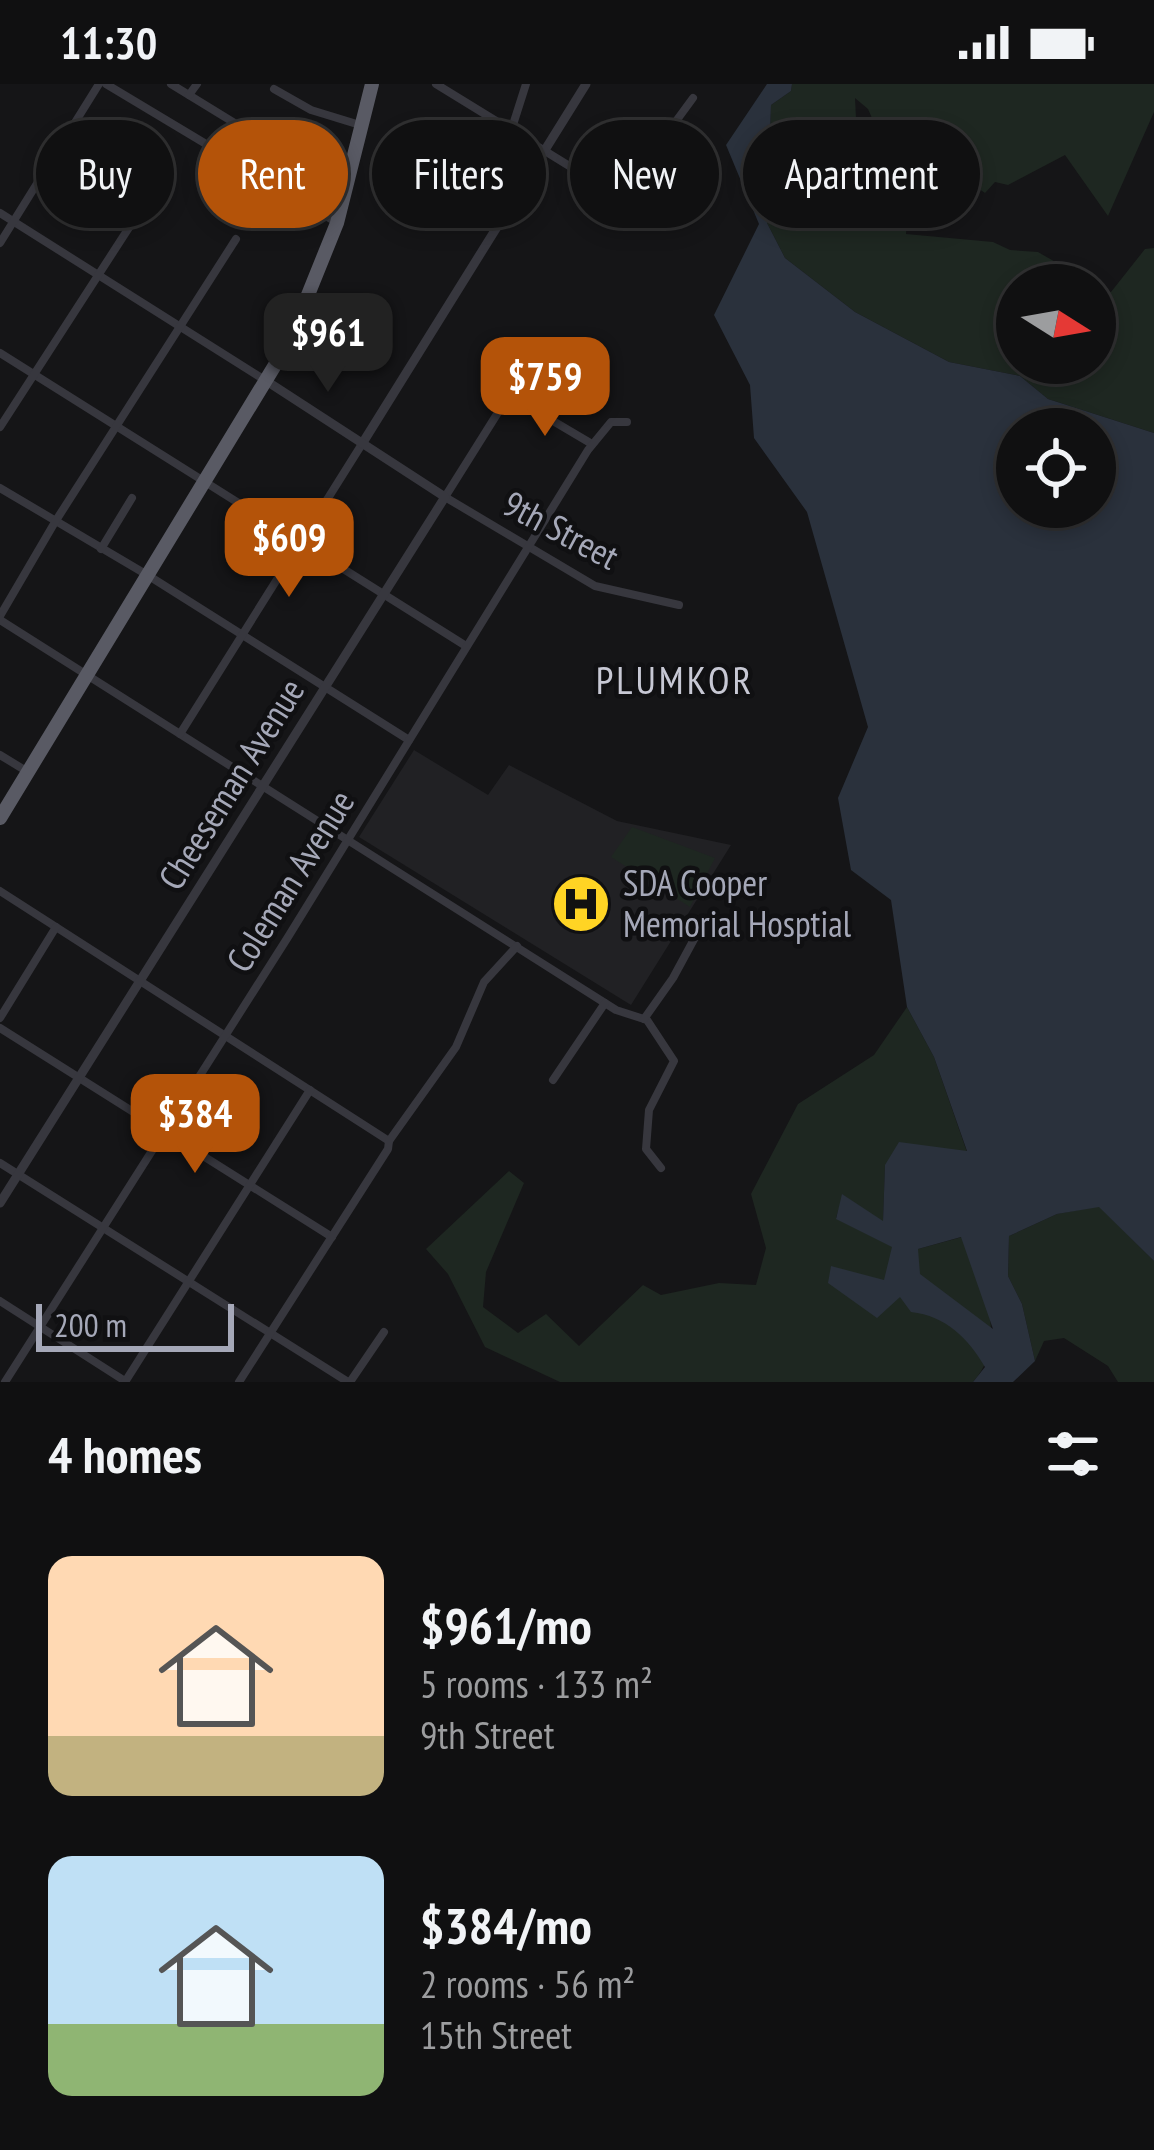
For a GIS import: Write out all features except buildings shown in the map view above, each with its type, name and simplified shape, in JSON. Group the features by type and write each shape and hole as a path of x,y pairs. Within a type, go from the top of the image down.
{"highway":[{"path":"348,182 372,84"},
{"path":"0,818 268,382 335,228"}],"street":[{"path":"0,243 103,84 198,140"},
{"path":"172,84 232,120"},
{"path":"189,94 197,84"},
{"path":"436,84 493,120"},
{"path":"515,120 526,84"},
{"path":"546,149 586,84"},
{"path":"274,89 311,110 362,125"},
{"path":"676,120 692,98"},
{"name":"9th Street","path":"0,213 528,548 595,586 680,605"},
{"path":"0,427 128,228"},
{"path":"180,734 497,228"},
{"path":"236,239 55,522 0,618 604,1003 628,1017 644,1019 674,1061 648,1113 646,1149 661,1168"},
{"path":"0,352 466,646"},
{"name":"Cheeseman Avenue","path":"0,1203 509,395 593,444"},
{"name":"Coleman Avenue","path":"5,1382 593,444 611,422 627,422"},
{"path":"0,488 409,740"},
{"path":"101,549 132,498"},
{"path":"0,755 28,772"},
{"path":"0,891 389,1141"},
{"path":"644,1019 674,978 705,919"},
{"path":"0,1018 56,927"},
{"path":"239,1382 389,1141 456,1047 484,982 517,946"},
{"path":"0,991 12,998"},
{"path":"553,1080 604,1003"},
{"path":"0,1028 332,1237"},
{"path":"0,1301 126,1382 310,1090"},
{"path":"0,1162 349,1382 384,1332"}],"shaded area":[{"path":"767,84 792,84 791,91 771,105 770,120 743,120 743,186 726,145"},
{"path":"792,84 1154,84 1154,112 1108,216 1065,155 1008,185 995,182 985,193 980,190 980,120 873,120 855,98 855,120 770,120 771,105 791,91"},
{"path":"757,228 770,228 785,258 855,312 949,362 996,371 996,384 1030,384 1048,399 1076,408 996,408 996,528 1116,528 1116,421 1154,433 1154,1261 1099,1207 1057,1214 1009,1236 1008,1276 1022,1304 1035,1361 1013,1382 973,1382 985,1367 971,1347 945,1324 911,1312 900,1297 877,1318 828,1283 831,1266 884,1280 892,1247 836,1219 842,1194 883,1221 885,1165 899,1142 967,1151 934,1057 907,1007 891,900 851,870 838,798 868,727 807,512 754,438 750,385 714,315","holes":["961,1237 993,1329 920,1274 918,1249"]},
{"path":"770,228 906,228 906,234 993,242 1010,250 1038,252 1059,264 996,264 996,371 949,362 855,312 785,258"},
{"path":"1154,248 1154,433 1116,421 1116,408 1076,408 1048,399 1030,384 1116,384 1116,286 1145,249"},
{"name":"SDA Cooper Memorial Hosptial","path":"414,750 488,795 509,765 617,821 731,845 631,1005 359,837"},
{"path":"632,827 715,858 690,907 611,857"},
{"path":"907,1007 934,1057 967,1152 885,1166 883,1222 843,1195 836,1218 918,1249 962,1237 991,1329 990,1348 973,1382 560,1382 485,1347 448,1274 426,1249 509,1171 524,1183 486,1272 483,1307 518,1333 546,1314 579,1346 643,1285 661,1295 719,1283 756,1285 766,1248 751,1194 798,1104 874,1055"},
{"path":"1099,1206 1154,1261 1154,1382 1118,1382 1108,1366 1064,1338 1044,1341 1035,1361 1022,1304 1008,1276 1009,1236 1057,1214"}],"place":[{"name":"SDA Cooper Memorial Hosptial","path":"581,904"}],"district":[{"name":"PLUMKOR","path":"675,680"}]}
